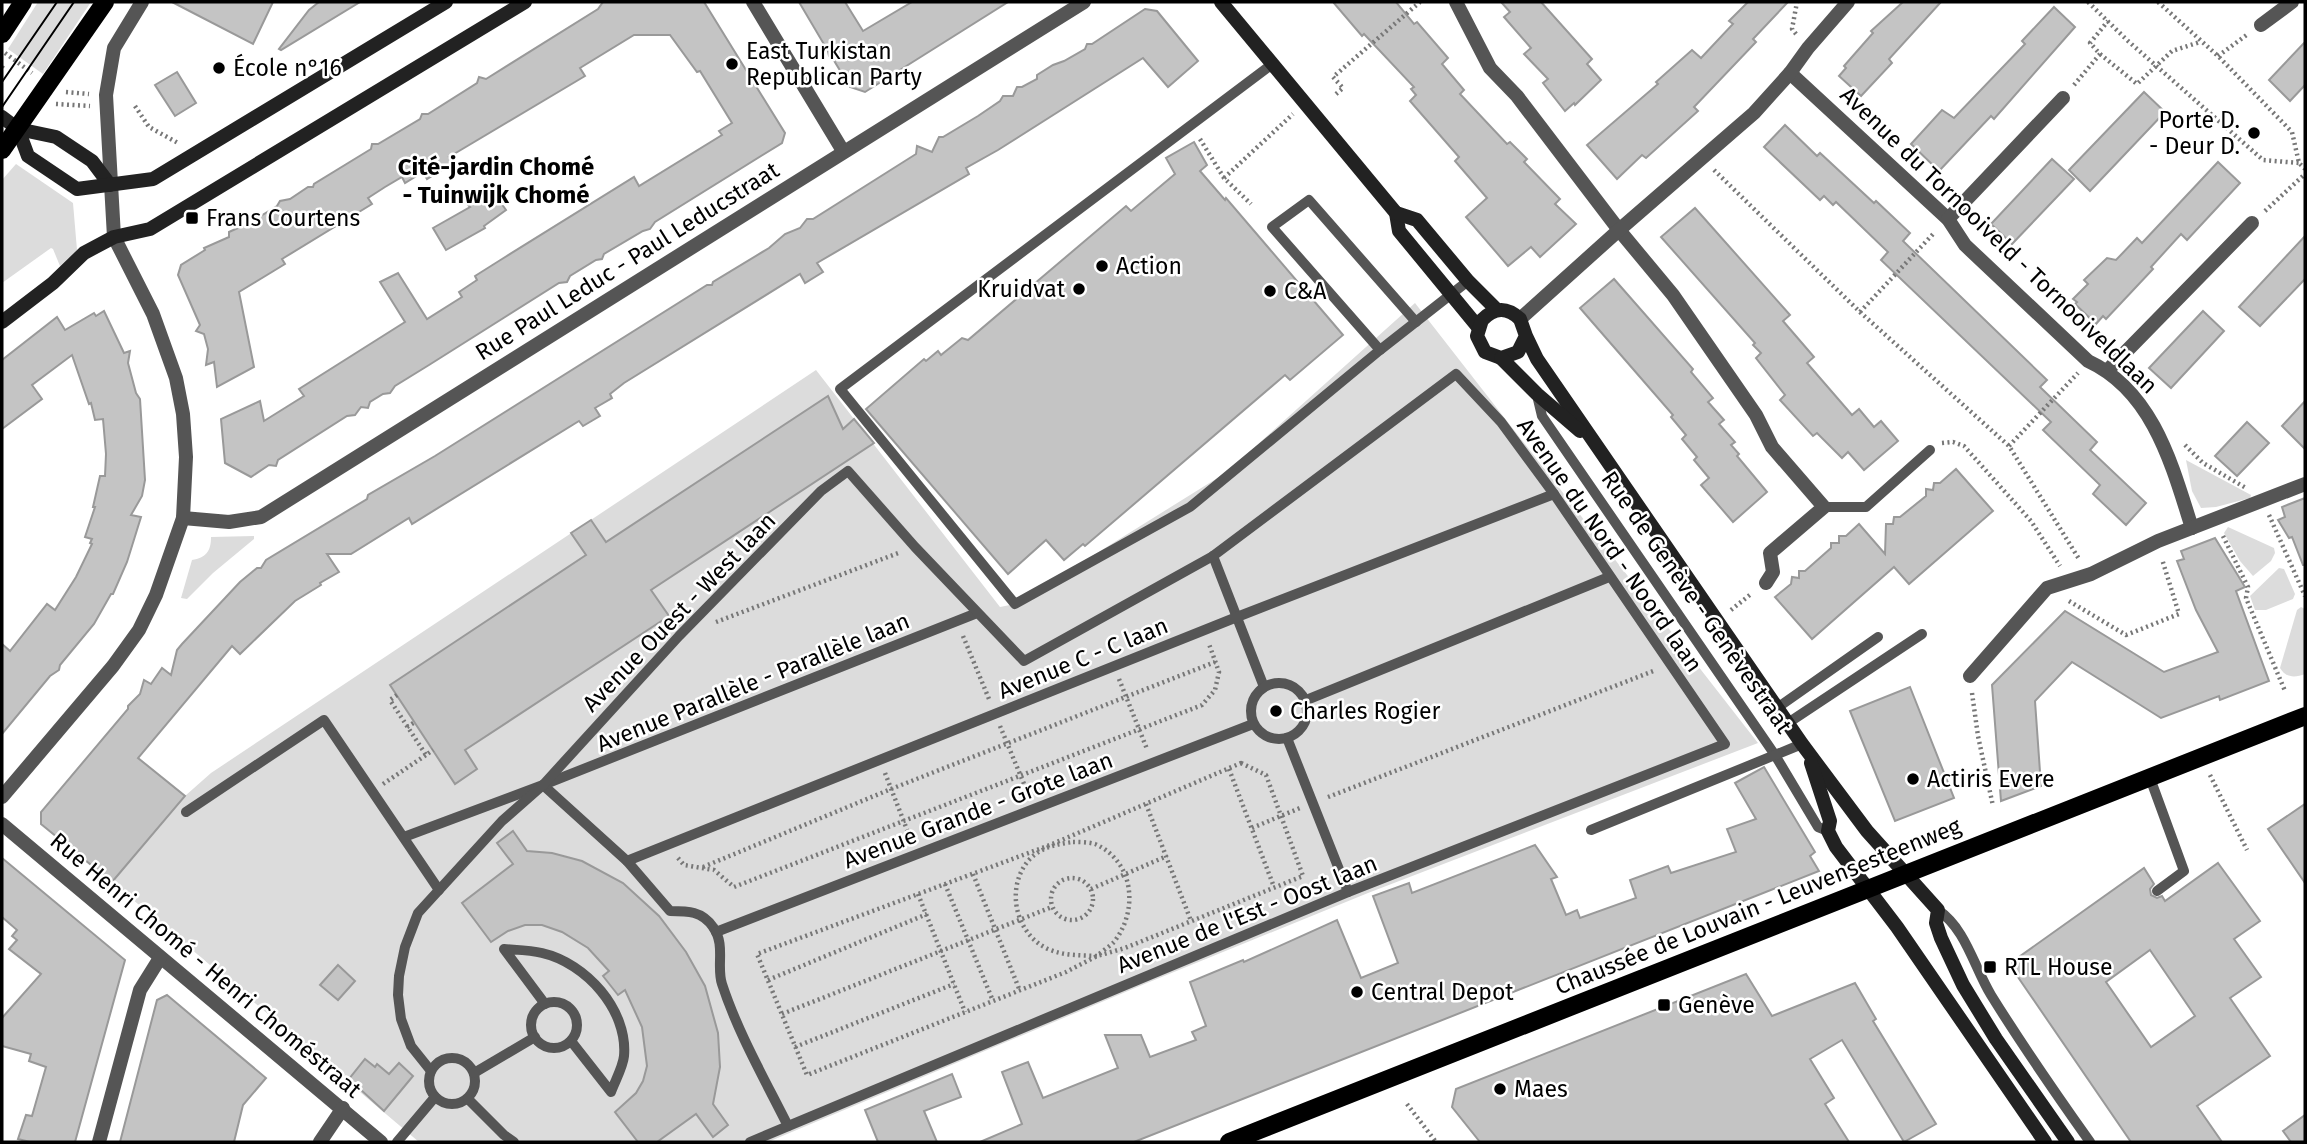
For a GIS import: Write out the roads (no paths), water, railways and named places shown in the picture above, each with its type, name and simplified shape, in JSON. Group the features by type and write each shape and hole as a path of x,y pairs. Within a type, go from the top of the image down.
{"main road":[{"path":"2,34 23,2"},
{"path":"2,150 105,2"},
{"name":"Chaussée de Louvain - Leuvensesteenweg","path":"1229,1142 2305,716"}],"street":[{"path":"2,797 113,666 139,630 156,595 183,518 186,457 183,414 176,379 153,314 114,237 106,95 114,48 142,2"},
{"path":"18,129 27,156 77,189 153,179 446,2"},
{"path":"2,322 53,283 84,253 114,237 150,229 524,2"},
{"path":"753,2 844,151"},
{"name":"Rue Paul Leduc - Paul Leducstraat","path":"183,518 229,522 261,517 1084,2"},
{"name":"Rue de Genève - Genèvestraat","path":"1221,2 1396,213 1399,230 1478,327 1480,345 1485,352 1502,358 1537,394 1595,443"},
{"path":"1456,2 1490,68 1517,96 1619,230 1673,295 1756,415 1772,447 1824,507 1770,553 1773,572 1766,583"},
{"path":"1521,319 1754,113 1848,2"},
{"path":"2261,25 2292,2"},
{"name":"Avenue du Tornooiveld - Tornooiveldlaan","path":"1790,73 1948,219 1965,245 2088,361 2108,370 2145,408 2167,452 2192,528"},
{"path":"1948,219 2063,98"},
{"path":"2,117 18,129 56,137 92,162 110,185"},
{"name":"Rue de Genève - Genèvestraat","path":"1396,213 1417,220 1468,281 1497,310 1506,310 1521,319 1538,359 1777,708 1867,831 1938,910"},
{"path":"2108,370 2252,223"},
{"path":"1478,327 1488,313 1497,310"},
{"path":"1502,358 1518,352 1526,336"},
{"path":"1970,676 2054,586 2091,573 2158,541 2305,484"},
{"name":"Rue de Genève - Genèvestraat","path":"1804,746 1830,821 1828,831 1836,847 2045,1142"},
{"name":"Rue Henri Chomé - Henri Choméstraat","path":"2,824 343,1108 380,1142"},
{"path":"1938,910 1936,923 1941,938 1964,985 1996,1039 2068,1142"},
{"path":"99,1142 140,990 160,958"},
{"path":"320,1142 343,1108"}],"lane":[{"path":"1271,65 840,389 1014,604 1191,507 1380,350 1468,281"},
{"path":"1380,350 1272,227 1309,200 1416,322"},
{"name":"Avenue du Nord - Noord laan","path":"1213,556 1456,374 1502,422 1725,744"},
{"name":"Rue de Genève - Genèvestraat","path":"1537,394 1542,416 1775,755 1818,827 1828,831"},
{"path":"1824,507 1866,506 1930,450"},
{"name":"Avenue Ouest - West laan","path":"543,785 679,636 821,491 848,471 915,547 978,612"},
{"name":"Avenue C - C laan","path":"627,861 1237,617 1554,494"},
{"path":"978,612 1024,661 1213,556 1264,687"},
{"path":"1304,701 1609,577"},
{"name":"Avenue Parallèle - Parallèle laan","path":"404,837 543,785 978,612"},
{"path":"1788,723 1922,634"},
{"path":"1777,708 1878,636"},
{"path":"1273,684 1289,685 1304,701 1306,717 1302,726 1287,738 1268,737 1254,723 1251,714 1252,702 1264,687 1273,684"},
{"path":"187,812 324,720 439,890"},
{"name":"Avenue Grande - Grote laan","path":"716,932 1254,723"},
{"path":"1287,738 1348,892"},
{"name":"Avenue de l'Est - Oost laan","path":"750,1142 1348,892 1725,744"},
{"path":"1591,830 1775,755 1804,746"},
{"path":"2150,778 2184,872 2157,891"},
{"path":"431,1071 411,1046 401,1019 399,975 405,947 418,913 502,821 543,785 627,861 670,911 700,914 716,932 720,946 720,981 734,1017 788,1126"},
{"path":"1938,910 1949,917 1959,931 1989,993 2090,1142"},
{"path":"545,1004 504,949 543,953 574,967 602,991 618,1017 622,1034 624,1057 611,1092 571,1041"},
{"path":"560,1002 573,1011 578,1026 571,1041 559,1047 539,1042 535,1037 532,1018 545,1004 560,1002"},
{"path":"474,1073 535,1037"},
{"path":"453,1058 469,1065 474,1073 475,1087 468,1099 462,1103 448,1104 435,1097 429,1085 431,1071 437,1064 453,1058"},
{"path":"397,1142 435,1097"},
{"path":"468,1099 514,1142"}],"tram line":[{"path":"2,82 57,2"},
{"path":"2,107 74,2"}],"place":[{"name":"East Turkistan Republican Party","path":"732,64"},
{"name":"École n°16","path":"219,68"},
{"name":"Porte D. - Deur D.","path":"2254,133"},
{"name":"Frans Courtens","path":"192,218"},
{"name":"Action","path":"1102,266"},
{"name":"Kruidvat","path":"1079,289"},
{"name":"C&A","path":"1270,291"},
{"name":"Charles Rogier","path":"1276,711"},
{"name":"Actiris Evere","path":"1913,779"},
{"name":"RTL House","path":"1990,967"},
{"name":"Central Depot","path":"1357,992"},
{"name":"Genève","path":"1664,1005"},
{"name":"Maes","path":"1500,1089"}],"district":[{"name":"Cité-jardin Chomé - Tuinwijk Chomé","path":"496,181"}]}
